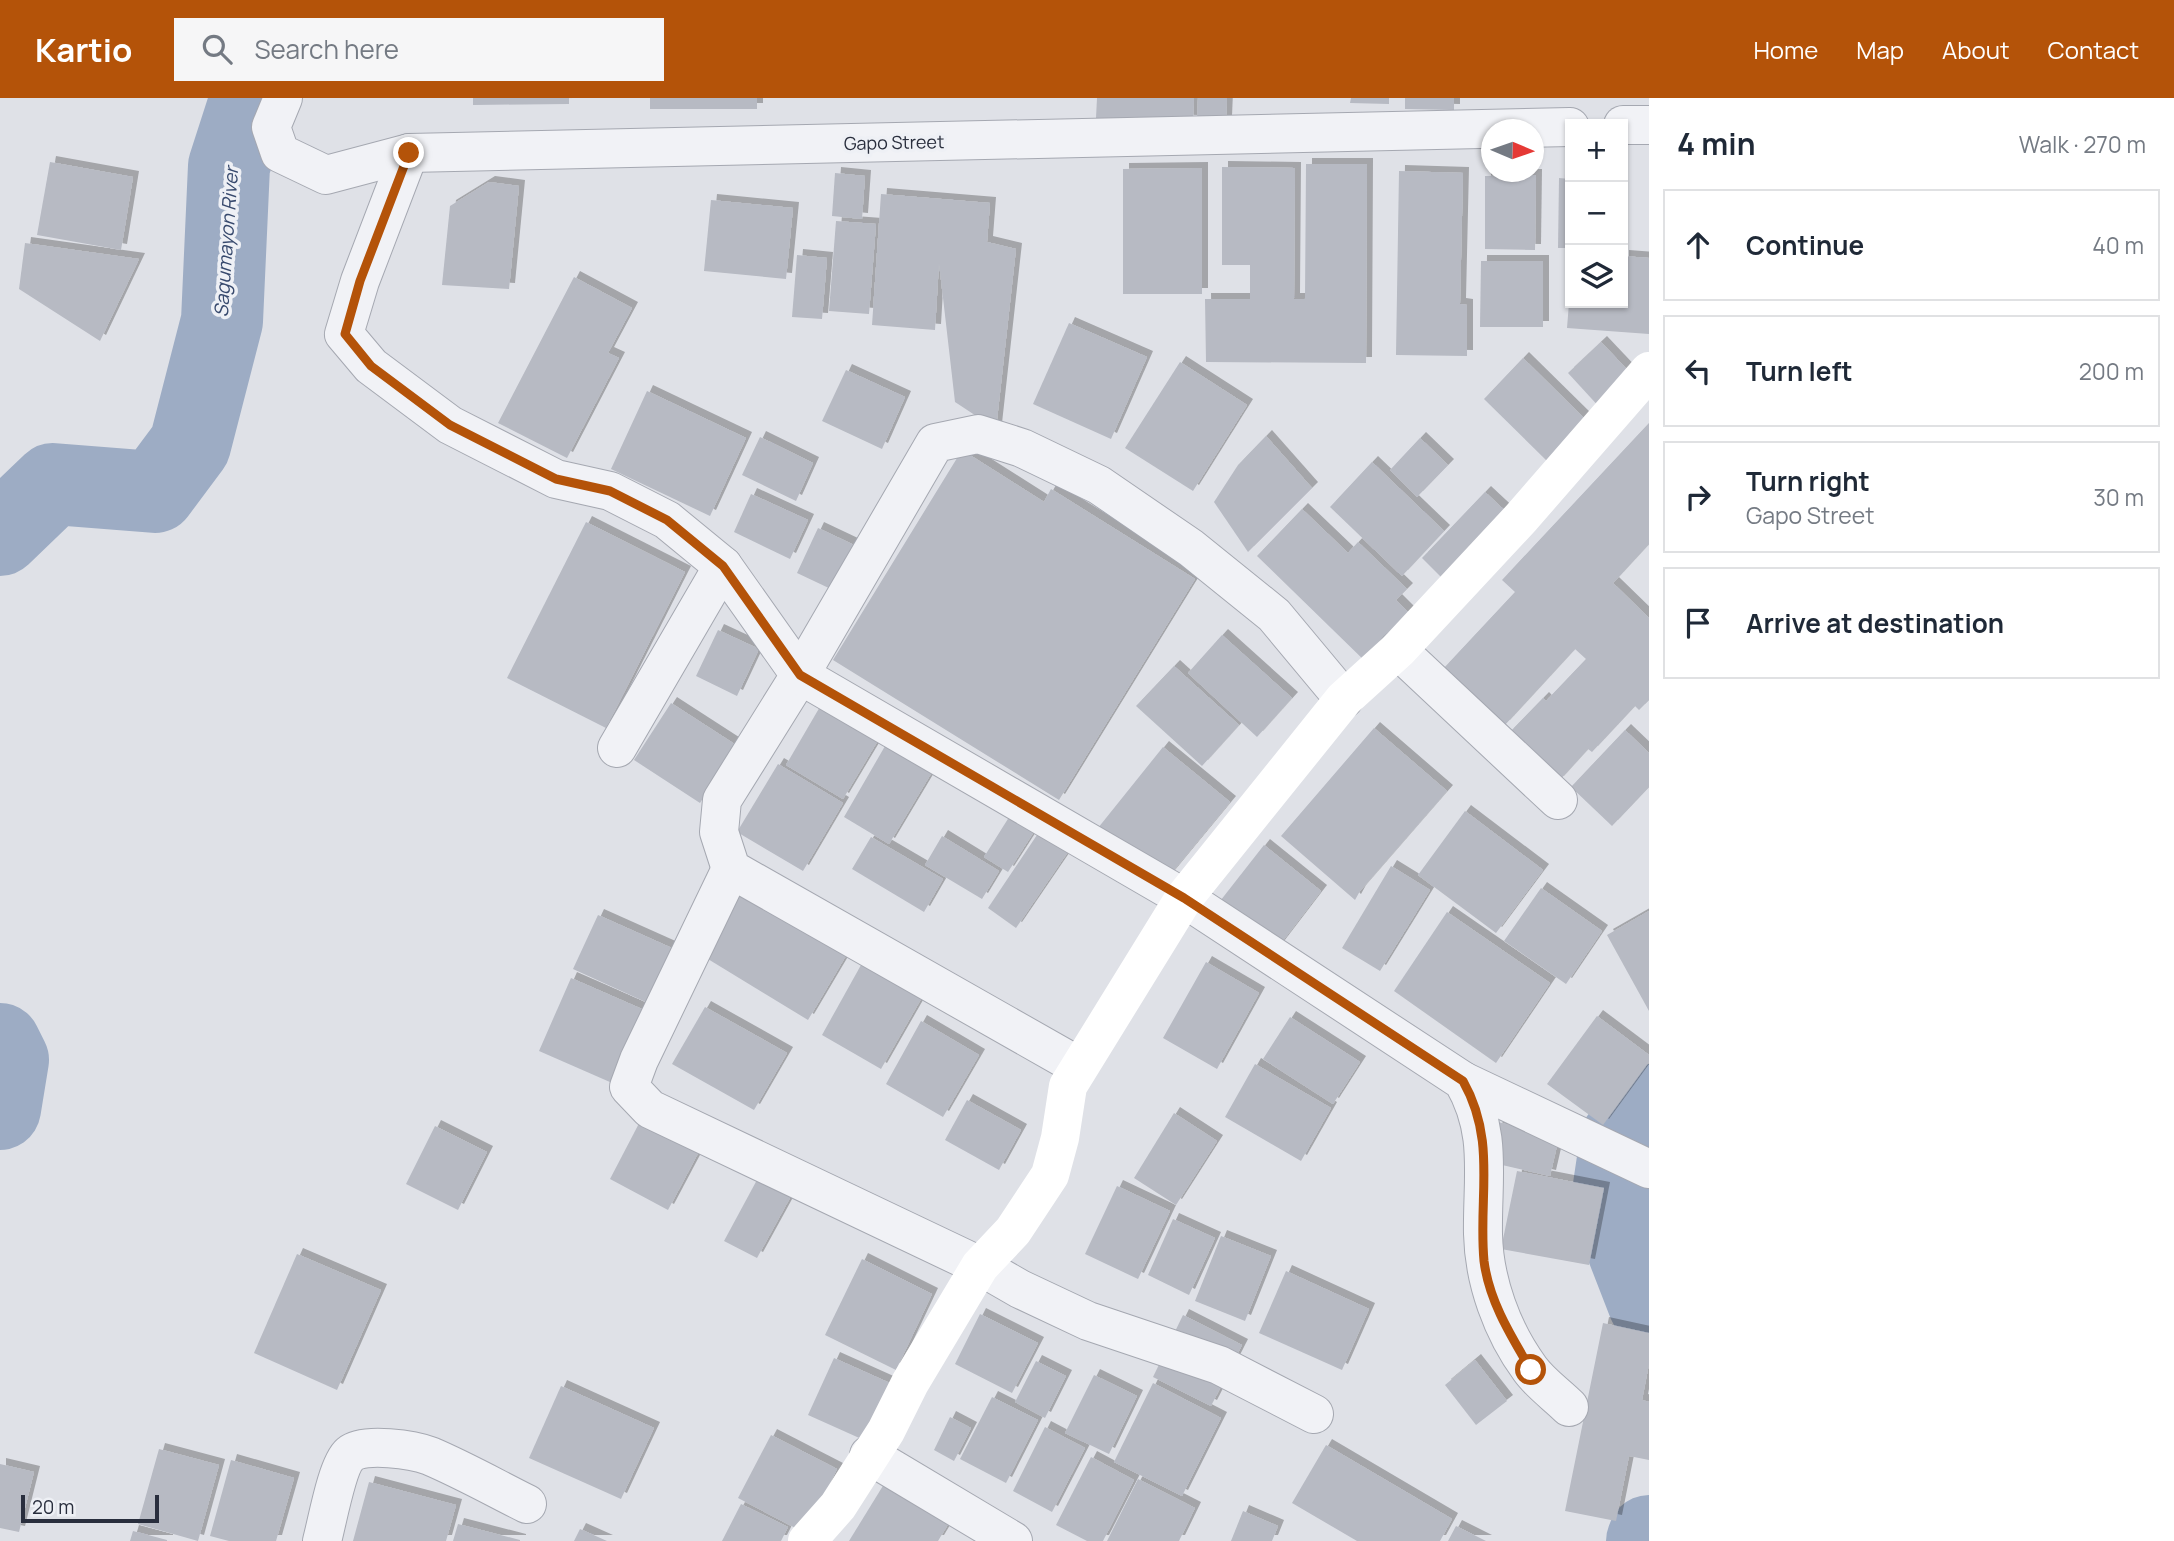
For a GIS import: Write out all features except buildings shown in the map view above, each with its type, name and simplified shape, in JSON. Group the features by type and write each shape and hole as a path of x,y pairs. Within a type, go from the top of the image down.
{"street":[{"name":"Gapo Street","path":"283,98 271,127 280,153 326,175 409,153 1565,127"},
{"path":"1628,125 1649,125"},
{"path":"409,153 360,281 345,334 371,366 450,425 556,479 610,491 667,520 723,566 800,675 1184,898 1464,1082 1649,1169"},
{"path":"807,1541 838,1506 886,1431 909,1383 980,1266 1013,1231 1050,1175 1060,1138 1068,1086 1184,898 1344,699 1398,650 1521,518 1649,371"},
{"path":"1078,1066 731,869 719,832 722,800 800,675 935,443 978,434 1022,448 1099,485 1191,548 1274,615 1344,699"},
{"path":"617,748 723,566"},
{"path":"1398,650 1558,800"},
{"path":"731,869 639,1060 629,1087 650,1109 980,1266 1020,1289 1088,1321 1219,1365 1314,1414"},
{"path":"1464,1082 1475,1103 1484,1145 1485,1265 1500,1316 1531,1370 1569,1407"},
{"path":"322,1541 341,1470 350,1453 365,1448 428,1455 527,1504"},
{"path":"869,1455 1013,1541"}],"waterway":[{"name":"Sagumayon River","path":"0,535 53,484 155,492 190,445 222,321 229,166 251,98"},
{"name":"Sagumayon River","path":"0,1044 8,1060 0,1109"},
{"path":"1649,1105 1621,1139 1611,1206 1649,1304"},
{"path":"1647,1541 1649,1536"}],"route":[{"path":"409,153 360,281 345,334 371,366 450,425 556,479 610,491 667,520 723,566 800,675 1184,898 1463,1081 1475,1103 1484,1145 1485,1265 1500,1316 1531,1370"}]}
